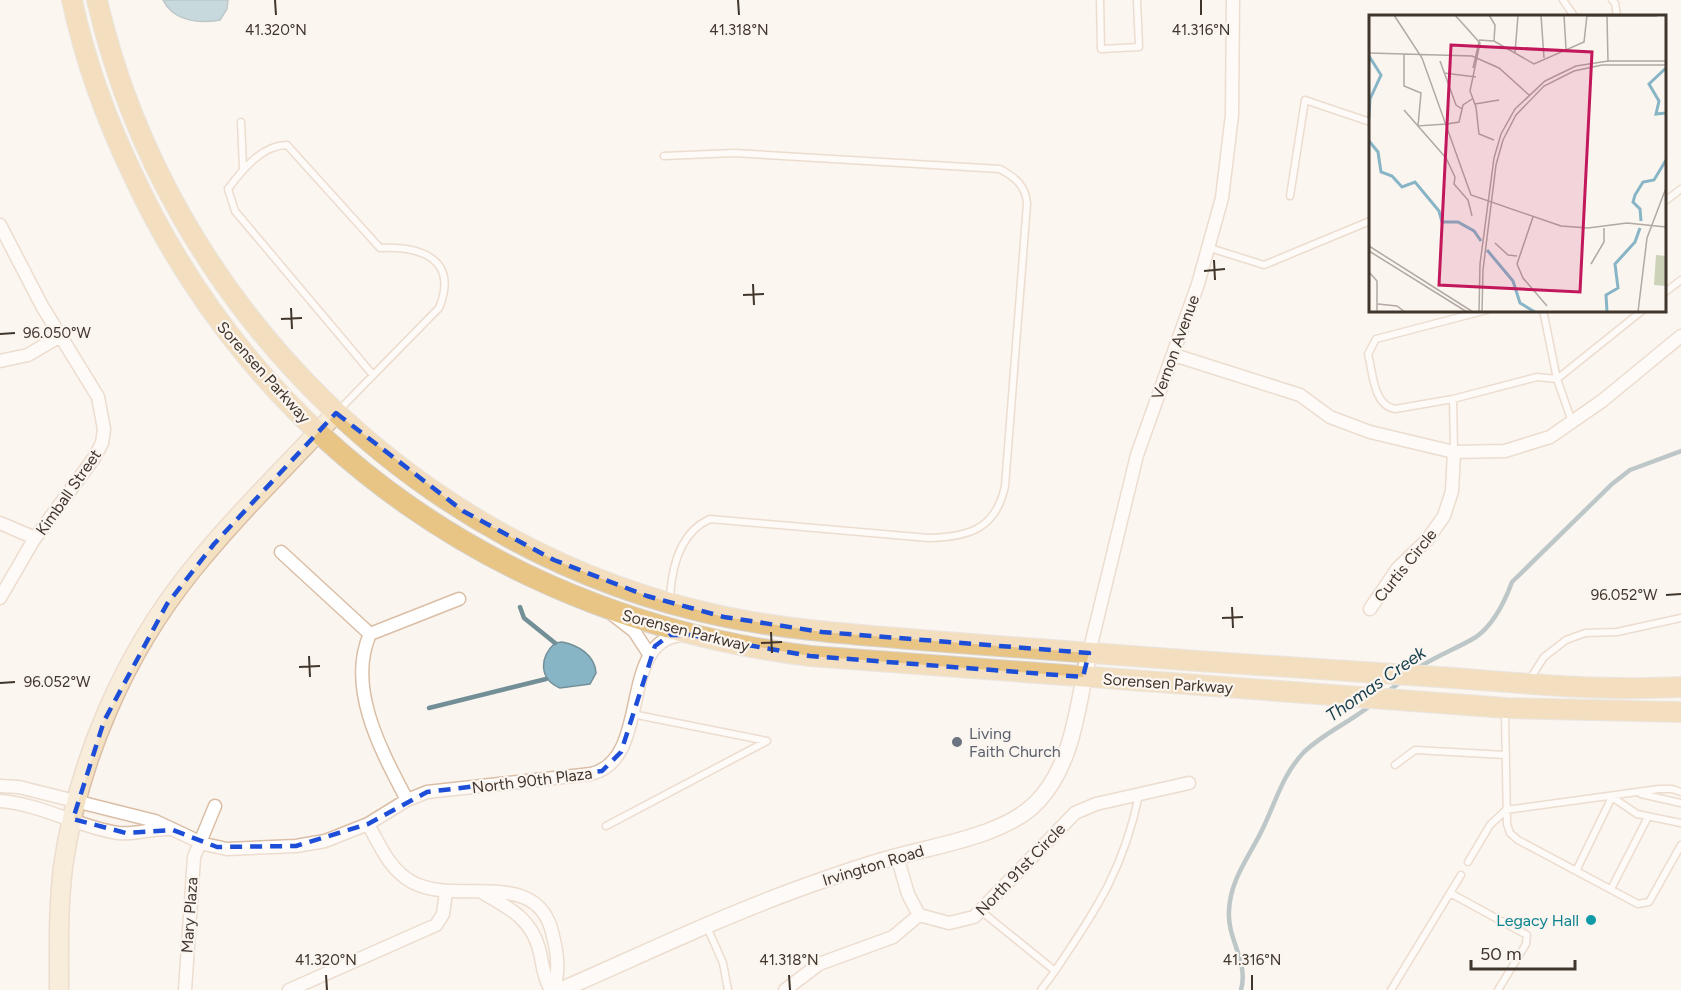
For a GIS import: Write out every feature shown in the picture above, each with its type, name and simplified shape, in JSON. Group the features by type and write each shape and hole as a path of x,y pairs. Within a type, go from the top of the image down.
{"main road":[{"name":"Sorensen Parkway","path":"72,0 104,108 134,177 169,247 218,322 318,432 389,492 456,537 538,581 604,609 691,635 747,647 810,656 1506,708 1681,712"},
{"name":"Sorensen Parkway","path":"97,0 111,51 136,121 170,196 210,267 255,327 336,413 418,480 489,527 579,571 670,603 724,617 822,632 1526,684 1681,687"},
{"path":"59,990 60,899 75,811 92,750 119,687 167,604 214,544 336,413"}],"street":[{"name":"Vernon Avenue","path":"1089,653 1137,455 1210,248 1222,198 1231,124 1234,68 1233,0"},
{"name":"Kimball Street","path":"0,225 30,285 98,397 105,429 102,443 94,458 35,538 0,598"},
{"path":"0,361 28,355 60,336"},
{"path":"1174,355 1300,395 1330,417 1370,432 1454,452 1505,451 1550,438 1681,336"},
{"name":"Curtis Circle","path":"1370,609 1380,590 1398,568 1427,540 1444,516 1452,491 1454,452"},
{"path":"0,523 35,538"},
{"path":"280,552 369,633"},
{"path":"369,633 459,599"},
{"path":"604,609 634,631 649,654 661,640 670,635 691,635"},
{"path":"369,633 362,657 368,716 374,736 407,800"},
{"name":"Irvington Road","path":"561,990 795,890 897,856 1005,824 1038,802 1057,773 1068,746 1089,653"},
{"name":"North 90th Plaza","path":"368,824 407,800 427,792 602,771 617,759 649,654"},
{"name":"North 91st Circle","path":"919,915 949,923 966,921 981,911 1075,813 1096,804 1189,783"},
{"path":"0,786 19,787 126,833 173,830"},
{"path":"0,801 155,821 199,842 227,849 296,846 325,841 368,824 385,855 402,876 424,888 446,892 519,894 545,915 551,926 559,971 552,990"},
{"name":"Mary Plaza","path":"185,990 192,874 199,842 215,806"},
{"path":"784,990 819,964 893,937 919,915 908,894 897,856"},
{"path":"289,990 436,925 443,914 446,892"},
{"path":"482,892 508,906 528,924 536,937 544,977 552,990"}],"lane":[{"path":"1100,0 1101,49 1139,47 1137,0"},
{"path":"1563,0 1573,15"},
{"path":"1612,0 1615,3 1617,15"},
{"path":"1290,196 1305,99 1369,121"},
{"path":"241,122 243,168"},
{"path":"336,413 440,308 444,297 444,279 437,262 423,252 405,247 380,248 287,145 275,145 243,168 228,189 235,211 373,375"},
{"path":"664,156 734,153 1000,169 1016,177 1027,195 1005,486 1001,504 988,522 957,537 929,538 710,519 696,525 689,533 678,555 670,603"},
{"path":"1666,201 1681,189"},
{"path":"1210,248 1264,265 1369,222"},
{"path":"1666,292 1681,280"},
{"path":"1479,312 1376,339 1370,345 1368,354 1380,401 1387,407 1395,409 1453,399 1537,377 1557,379 1641,312"},
{"path":"1544,312 1557,379 1572,422"},
{"path":"1453,399 1454,452"},
{"path":"1526,684 1544,657 1566,639 1585,633 1617,632 1681,618"},
{"path":"1506,708 1506,810 1510,833 1518,840 1638,904 1649,902 1681,845"},
{"path":"606,826 767,741 632,714"},
{"path":"1395,765 1415,750 1505,755"},
{"path":"1468,862 1490,825 1506,810 1636,792 1672,789 1681,792"},
{"path":"1636,792 1681,803"},
{"path":"1041,990 1100,903 1120,866 1131,835 1139,794"},
{"path":"1612,797 1637,814 1681,823"},
{"path":"1576,871 1612,797"},
{"path":"1611,889 1648,817"},
{"path":"1391,990 1461,875"},
{"path":"1450,893 1527,935 1526,944 1498,990"},
{"path":"981,911 1055,971"},
{"path":"706,927 723,963 728,990"}],"highlighted area":[{"path":"336,413 463,511 554,560 647,596 724,617 822,632 1089,653 1083,677 810,656 691,635 670,635 655,646 621,752 602,771 427,792 368,824 296,846 217,847 173,830 126,833 73,819 104,721 167,604 214,544"}],"water":[{"path":"163,0 228,0 227,9 220,20 204,22 180,17 167,7"},
{"path":"562,642 580,648 593,661 596,673 590,684 560,688 548,679 544,668 546,655 555,643"}],"waterway":[{"name":"Thomas Creek","path":"1418,668 1482,632 1498,612 1512,582 1612,484 1630,470 1681,451"},
{"path":"520,607 524,618 555,643"},
{"path":"429,708 546,679"},
{"name":"Thomas Creek","path":"1387,692 1402,681"},
{"name":"Thomas Creek","path":"1241,990 1242,970 1229,921 1230,899 1237,878 1285,779 1297,760 1320,739 1371,705"}],"place":[{"name":"Living Faith Church","path":"957,742"},
{"name":"Legacy Hall","path":"1591,920"}]}
